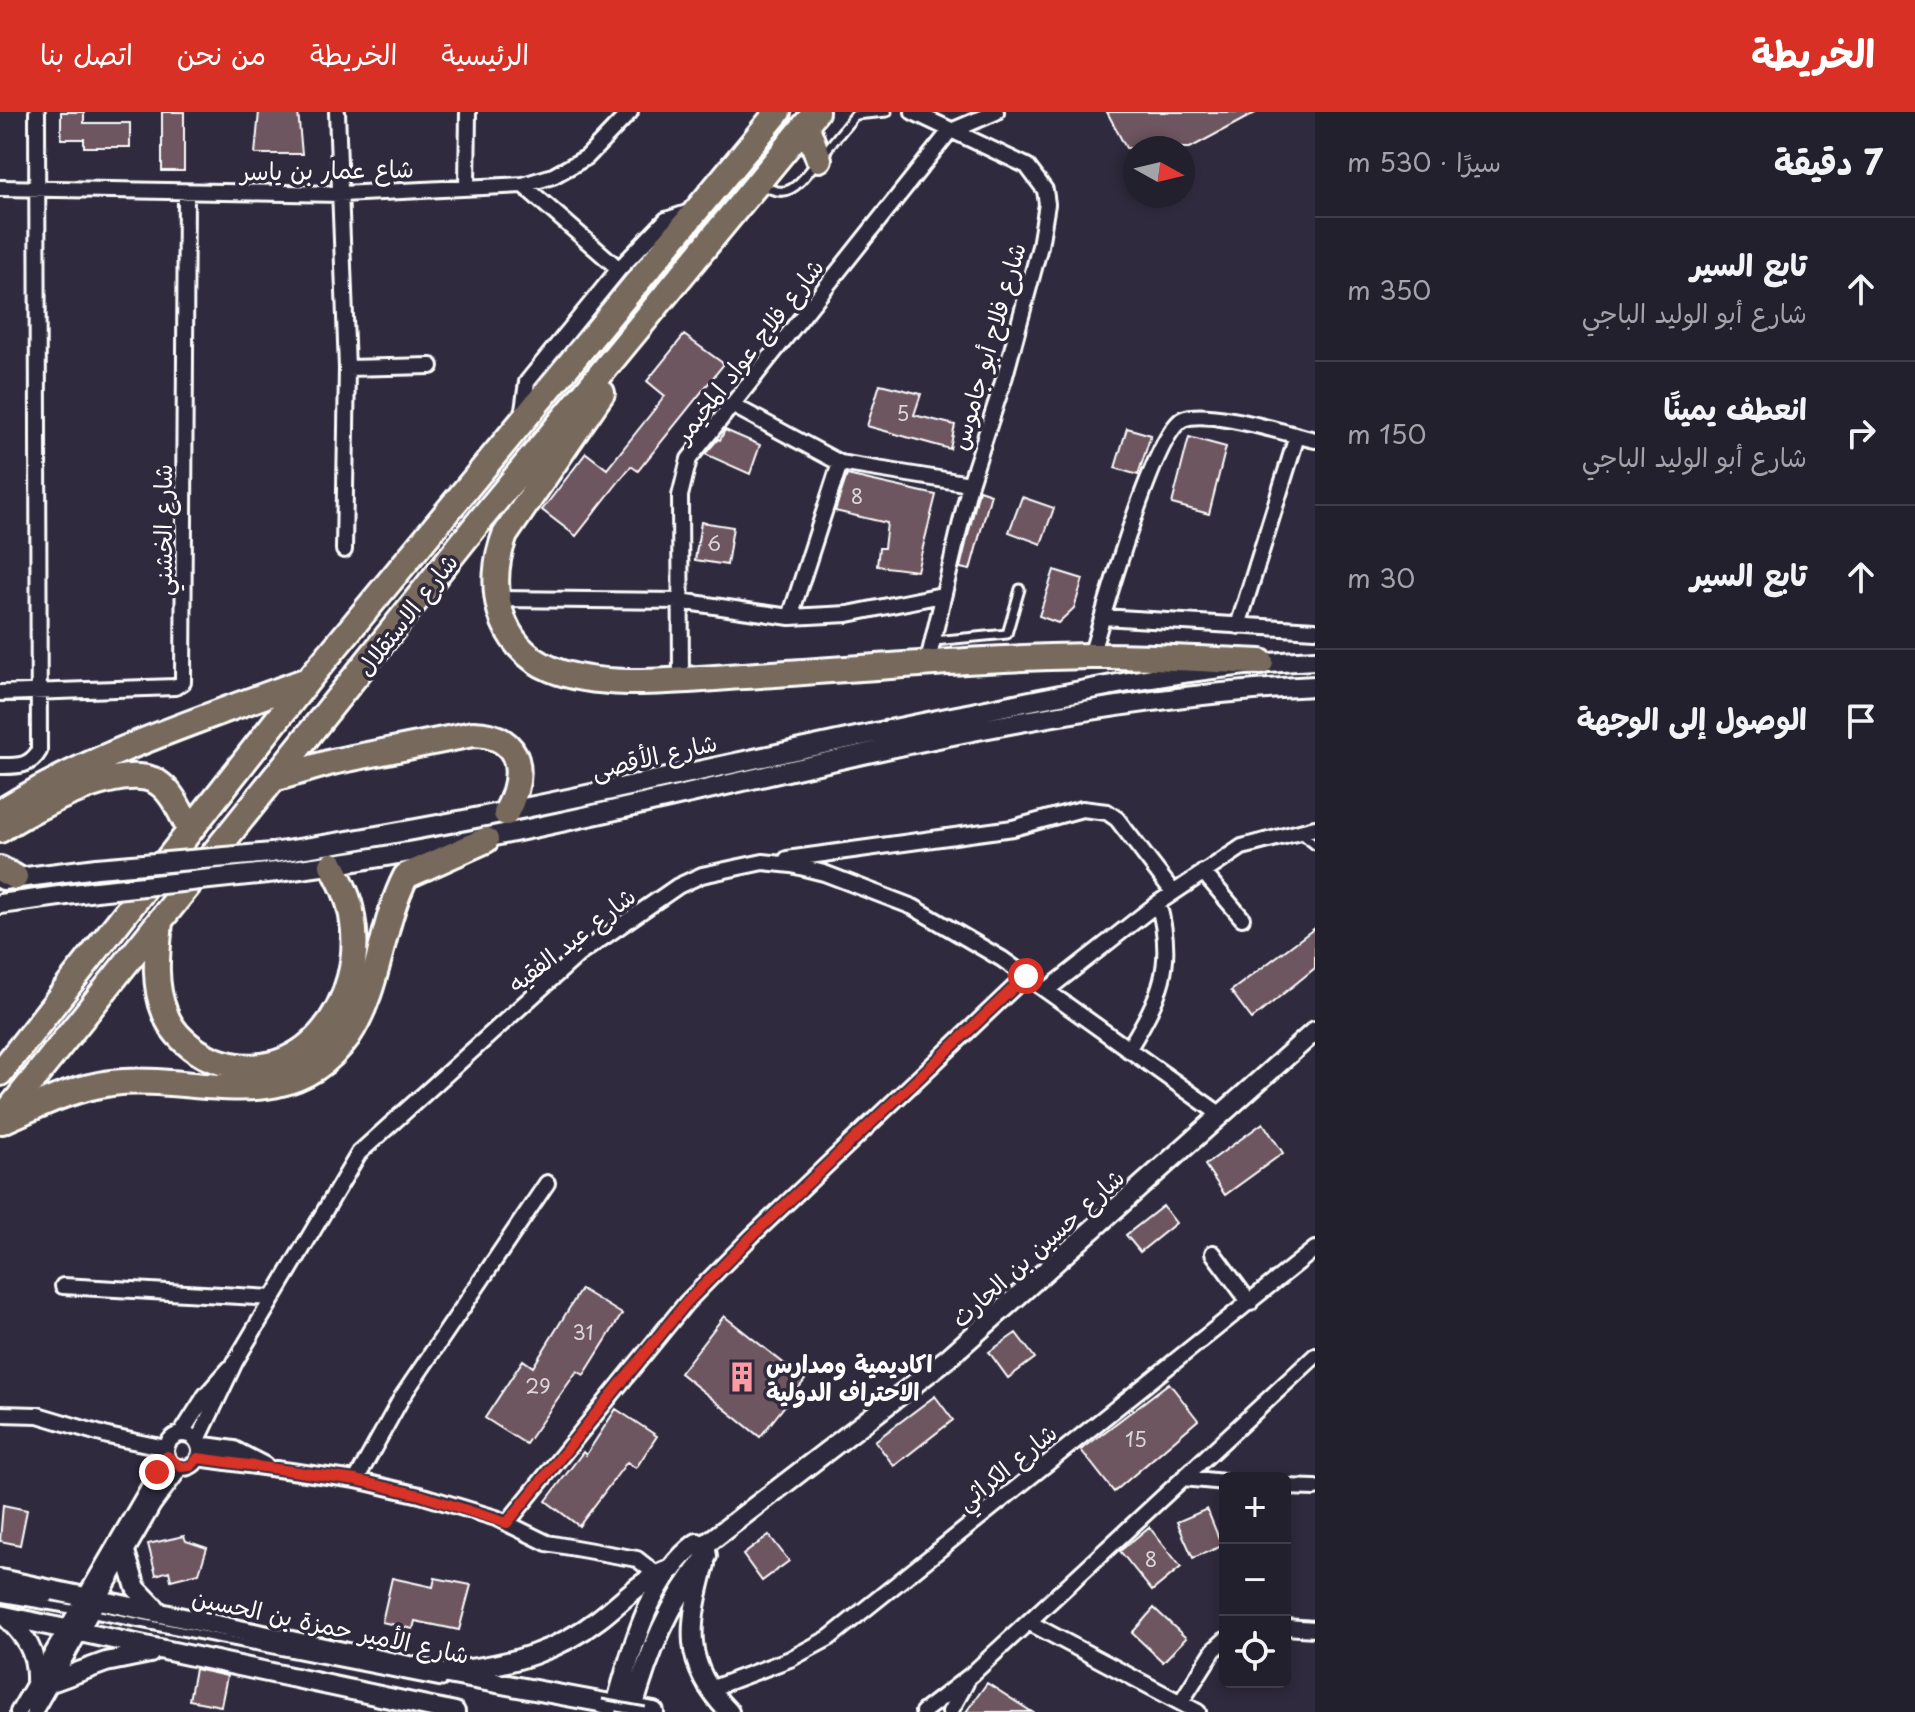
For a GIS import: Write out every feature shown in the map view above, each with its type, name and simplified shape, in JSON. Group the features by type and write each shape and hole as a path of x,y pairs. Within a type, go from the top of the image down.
{"highway":[{"name":"شارع الاستقلال","path":"0,1073 189,828 309,679 778,112"},
{"name":"شارع الاستقلال","path":"0,1121 811,118"},
{"path":"811,118 819,159"},
{"path":"639,327 620,368 505,535 497,558 496,599 516,643 550,669 601,680 681,679 930,653 1261,662"},
{"path":"0,812 46,783 136,744 309,679"},
{"path":"277,778 332,762 473,734 489,734 512,750 518,766 517,792 506,813"},
{"path":"0,830 102,781 130,775 156,781 169,792 189,828"},
{"path":"0,1121 90,1087 129,1083 253,1088 293,1081 314,1071 332,1055 359,1016 406,876 486,840"},
{"path":"161,922 156,959 158,988 165,1015 185,1042 226,1064 250,1068 277,1065 303,1051 324,1033 339,1006 349,978 354,945 353,918 345,891 332,865"}],"main road":[{"name":"شارع الأقصى","path":"5,875 272,853 506,813 1018,703 1261,662 1315,660"},
{"name":"شارع الأقصى","path":"0,904 332,865 486,840 935,737 1177,699 1315,686"},
{"name":"شارع حسين بن الحارث","path":"619,1709 650,1655 669,1611 706,1550 958,1349 1315,1031"},
{"name":"شارع حسين بن الحارث","path":"619,1709 646,1616 674,1568 694,1545 706,1550"},
{"path":"706,1550 691,1627 697,1665 710,1689 729,1712"},
{"path":"126,1555 136,1588 162,1614"},
{"path":"442,1673 511,1663 553,1647 586,1629 656,1574 674,1568"},
{"name":"شارع الأمير حمزة بن الحسين","path":"0,1579 89,1605 162,1614 619,1709 654,1712"},
{"path":"2,1616 455,1712"},
{"path":"2,1616 30,1643 45,1681 106,1662 160,1651"}],"street":[{"path":"0,766 26,765 39,751 37,112"},
{"path":"337,112 347,368 344,550"},
{"path":"467,186 468,112"},
{"name":"شاع عمار بن ياسر","path":"0,188 341,194 523,185 553,176 587,157 630,112"},
{"name":"شارع فلاح أبو جاموس","path":"913,112 949,132 1027,166 1045,190 1047,204 1040,246 1009,361 970,484 930,653"},
{"path":"949,132 996,112"},
{"name":"شارع فلاح عواد المخيمر","path":"681,679 680,496 684,473 703,438 949,132"},
{"path":"523,185 619,269"},
{"name":"شارع الخشني","path":"0,693 175,687 183,682 186,192"},
{"path":"522,419 527,382 619,269 666,220 697,210"},
{"path":"347,368 431,366"},
{"path":"732,405 840,463 970,484"},
{"path":"1091,656 1166,435 1178,423 1193,417 1315,440"},
{"path":"1238,626 1297,436"},
{"path":"790,617 840,463"},
{"path":"496,599 680,601 790,617 848,614 942,595"},
{"path":"1103,617 1315,630"},
{"path":"763,862 986,833 1082,809 1098,809 1117,819 1173,892"},
{"path":"1047,990 1173,892 1242,847 1315,828"},
{"name":"شارع عيد الفقيه","path":"198,1448 235,1362 345,1172 388,1123 601,937 690,880 734,865 763,862 824,873 913,907 1047,990 1221,1115"},
{"path":"1203,872 1242,918"},
{"path":"1128,1050 1160,994 1166,973 1164,923 1158,903"},
{"path":"507,1523 686,1303 753,1235 1026,976"},
{"path":"356,1480 402,1397 547,1183"},
{"name":"شارع الكراثي","path":"710,1689 790,1659 829,1638 1315,1249"},
{"path":"1213,1253 1250,1303"},
{"path":"63,1286 273,1298"},
{"path":"923,1712 971,1675 1315,1356"},
{"name":"شارع عيد الفقيه","path":"181,1434 205,1396 235,1362"},
{"path":"0,1414 38,1415 167,1452 181,1467"},
{"path":"34,1712 45,1681 133,1529 171,1439 181,1434 190,1435 198,1448 266,1465 356,1480 420,1495 507,1523 547,1543 637,1559 656,1574"},
{"path":"89,1605 126,1555 133,1529 181,1467 191,1466 198,1448"},
{"path":"1183,1478 1219,1481"},
{"path":"1291,1487 1315,1488"},
{"path":"1028,1622 1198,1712"},
{"path":"1291,1627 1315,1629"},
{"path":"1181,1702 1219,1645"},
{"path":"950,1712 971,1675"},
{"path":"18,1712 45,1681"}],"lane":[{"path":"758,181 775,192 787,192 798,186 855,115 887,112"},
{"path":"930,653 1007,634 1020,589"},
{"path":"1300,833 1315,845"},
{"path":"0,1590 89,1605 323,1661 619,1709"},
{"path":"0,1597 89,1605"}],"building":[{"path":"61,112 84,112 84,123 130,123 130,147 84,147 84,139 61,139"},
{"path":"162,112 184,112 184,171 162,171"},
{"path":"259,112 298,112 302,154 255,154"},
{"path":"1107,112 1257,112 1195,145 1195,136 1123,136 1123,142"},
{"path":"684,335 724,364 638,471 631,466 576,536 542,510 586,453 607,469 665,396 647,381"},
{"path":"880,384 921,394 914,415 955,425 950,449 867,426"},
{"path":"1127,428 1151,435 1138,475 1115,468"},
{"path":"725,430 760,445 750,474 705,454 720,440"},
{"path":"1189,437 1226,447 1209,514 1172,504"},
{"path":"847,475 936,495 917,571 877,566 879,548 884,548 887,523 835,511"},
{"path":"979,490 991,494 970,570 960,568"},
{"path":"1022,497 1054,508 1041,544 1009,532"},
{"path":"701,522 733,527 727,565 695,560"},
{"path":"1054,570 1083,579 1074,608 1058,623 1039,616"},
{"path":"1315,928 1315,968 1252,1019 1231,991"},
{"path":"1263,1123 1283,1153 1225,1195 1205,1165"},
{"path":"1163,1206 1176,1223 1140,1252 1126,1235"},
{"path":"581,1289 622,1314 584,1375 577,1371 526,1444 485,1418 523,1360 533,1367"},
{"name":"اكاديمية ومدارس الاحتراف الدولية","path":"724,1316 805,1380 760,1437 680,1373"},
{"path":"1016,1333 1035,1358 1008,1378 989,1352"},
{"path":"1169,1383 1198,1420 1114,1492 1081,1450"},
{"path":"935,1396 953,1420 894,1466 875,1441"},
{"path":"616,1409 657,1436 636,1468 627,1462 579,1526 546,1501 583,1452 586,1455"},
{"path":"3,1505 27,1510 20,1545 0,1541"},
{"path":"1207,1509 1219,1539 1219,1547 1193,1558 1177,1522"},
{"path":"1149,1527 1181,1567 1152,1591 1120,1551"},
{"path":"769,1535 789,1561 762,1581 743,1555"},
{"path":"184,1536 186,1541 207,1548 199,1573 171,1580 169,1571 156,1575 148,1544"},
{"path":"392,1578 433,1587 435,1578 471,1585 459,1630 415,1621 413,1629 382,1622"},
{"path":"1154,1608 1186,1638 1163,1662 1132,1633"},
{"path":"195,1669 227,1676 221,1706 189,1700"},
{"path":"987,1683 1032,1712 966,1712"}],"place":[{"name":"اكاديمية ومدارس الاحتراف الدولية","path":"742,1377"}],"route":[{"path":"157,1472 167,1456 171,1463 181,1467 191,1466 198,1458 266,1465 356,1480 420,1495 507,1523 634,1363 686,1303 753,1235 1026,976"}]}
